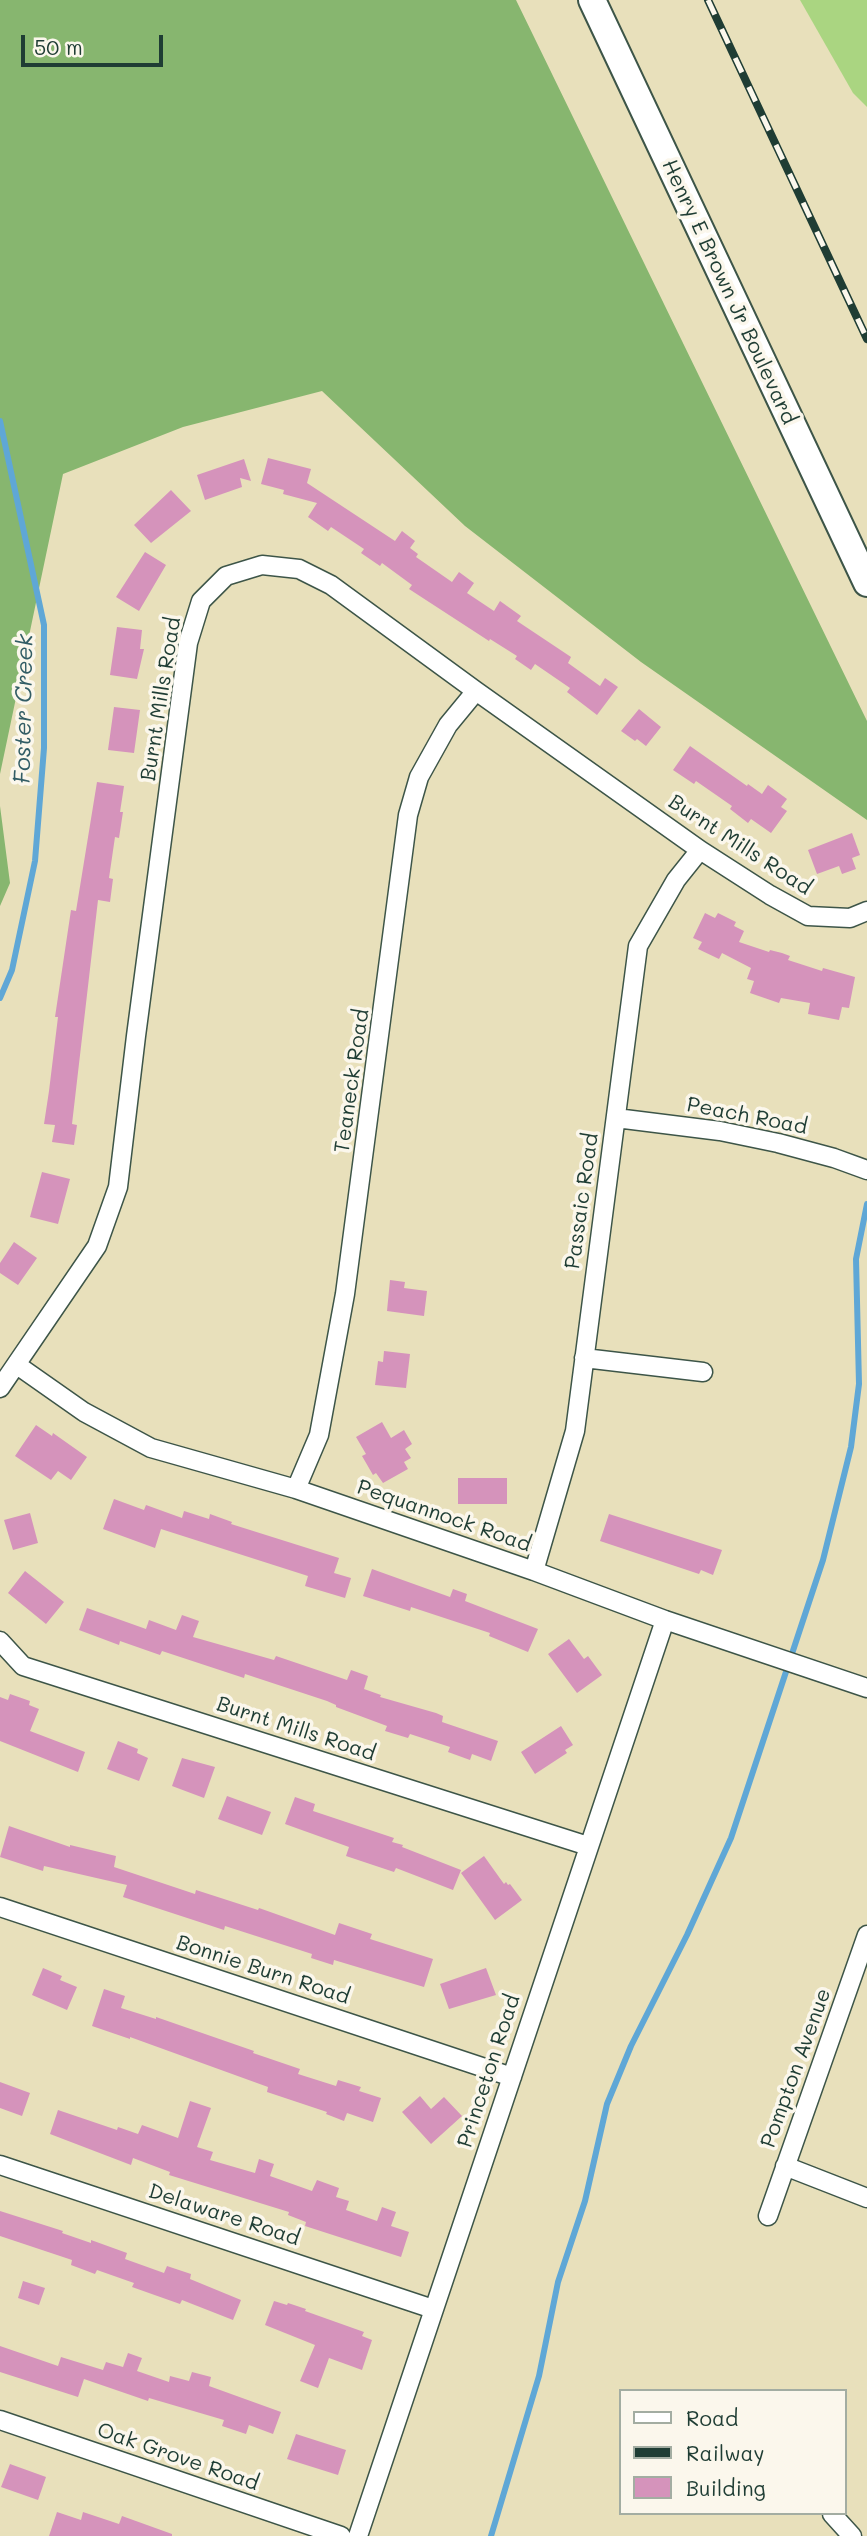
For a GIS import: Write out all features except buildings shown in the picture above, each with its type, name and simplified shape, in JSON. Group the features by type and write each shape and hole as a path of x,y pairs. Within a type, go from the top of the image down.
{"main road":[{"name":"Henry E Brown Jr Boulevard","path":"593,0 867,583"}],"street":[{"name":"Burnt Mills Road","path":"0,1388 97,1246 118,1187 188,643 201,601 226,576 262,565 299,569 331,584 700,850 808,916 850,918 867,911"},
{"name":"Teaneck Road","path":"296,1489 319,1435 345,1294 408,815 419,777 448,725 476,691"},
{"name":"Passaic Road","path":"534,1571 575,1431 638,946 676,880 700,850"},
{"name":"Peach Road","path":"616,1118 720,1131 778,1143 867,1170"},
{"path":"584,1358 703,1372"},
{"name":"Pequannock Road","path":"17,1365 84,1412 151,1448 296,1489 534,1571 665,1620 867,1688"},
{"name":"Princeton Road","path":"358,2536 665,1620"},
{"name":"Burnt Mills Road","path":"0,1641 23,1666 588,1846"},
{"name":"Bonnie Burn Road","path":"0,1907 512,2077"},
{"name":"Pompton Avenue","path":"768,2216 866,1939"},
{"name":"Delaware Road","path":"0,2165 433,2309"},
{"path":"785,2166 867,2198"},
{"name":"Oak Grove Road","path":"0,2420 341,2536"},
{"path":"833,2515 852,2536"}],"green space":[{"path":"0,0 516,0 867,721 867,820 641,662 465,526 322,391 183,427 63,474 0,774"},
{"path":"800,0 867,0 867,107 853,93"},
{"path":"0,806 10,883 0,906"}],"waterway":[{"name":"Foster Creek","path":"0,421 44,625 44,748 35,861 12,970 0,998"},
{"path":"491,2536 539,2376 558,2282 585,2201 607,2104 631,2046 687,1935 731,1838 823,1560 851,1447 859,1384 856,1259 867,1204"}],"railway":[{"path":"708,0 867,339"}]}
